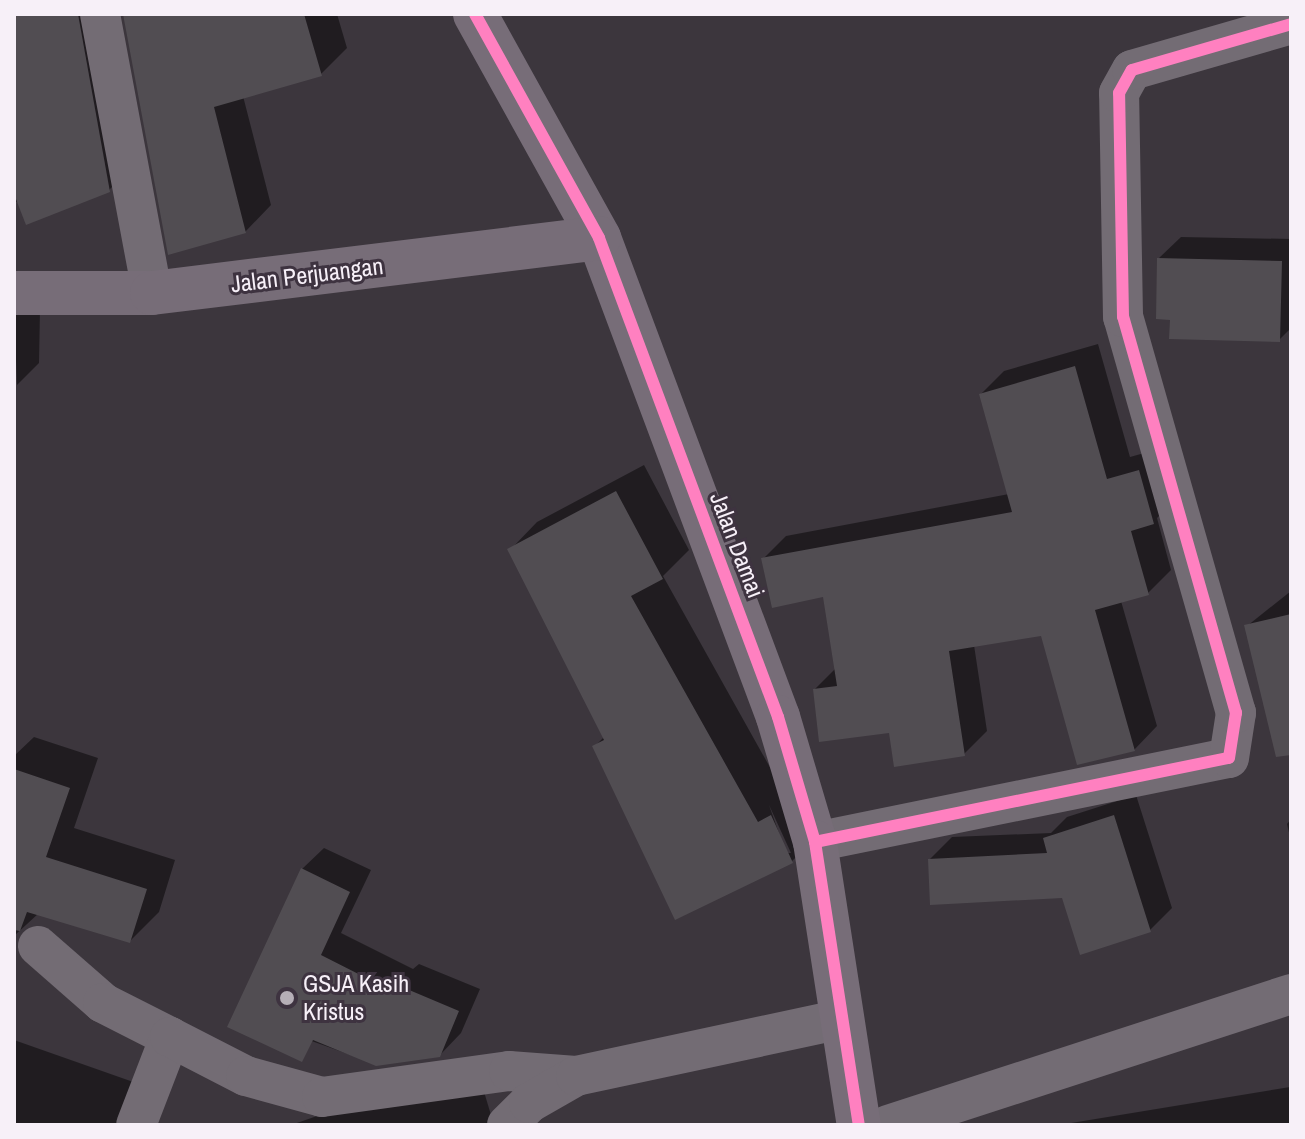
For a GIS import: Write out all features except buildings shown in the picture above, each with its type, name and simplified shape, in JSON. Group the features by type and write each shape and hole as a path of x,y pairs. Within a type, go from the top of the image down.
{"street":[{"path":"100,14 152,293"},
{"name":"Jalan Damai","path":"475,14 599,238 778,717 815,842 846,1039 868,1119"},
{"path":"815,842 1229,758 1236,713 1123,317 1119,93 1132,70 1291,24"},
{"name":"Jalan Perjuangan","path":"14,293 152,293 599,238"},
{"path":"38,946 103,1003 246,1076 322,1097 497,1072 576,1076 846,1039"},
{"path":"868,1119 1291,994"},
{"path":"136,1125 170,1037"},
{"path":"507,1125 529,1103 576,1076"}],"cycle path":[{"path":"475,14 599,238 778,717 815,842 859,1125"},
{"path":"815,842 1229,758 1236,713 1123,317 1119,93 1132,70 1291,24"}],"place":[{"name":"GSJA Kasih Kristus","path":"287,998"}]}
